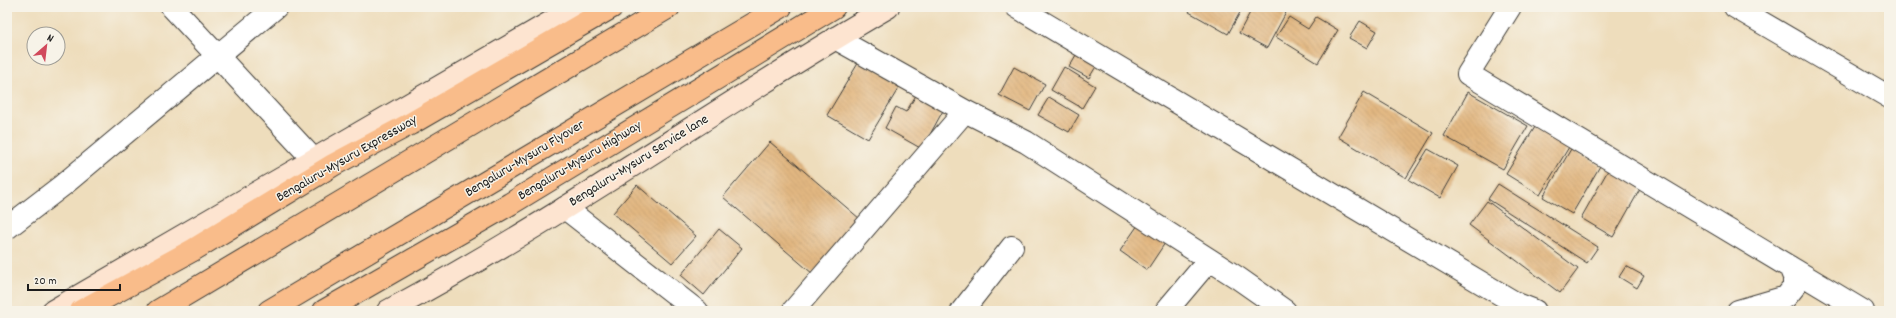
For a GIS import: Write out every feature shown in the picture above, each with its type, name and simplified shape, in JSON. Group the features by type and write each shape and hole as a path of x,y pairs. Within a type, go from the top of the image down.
{"highway":[{"name":"Bengaluru-Mysuru Expressway","path":"81,311 193,250 333,165 410,124 612,7"},
{"path":"158,311 669,7"},
{"name":"Bengaluru-Mysuru Flyover","path":"269,311 781,7"},
{"name":"Bengaluru-Mysuru Highway","path":"324,311 510,204 834,7"}],"street":[{"path":"172,7 313,159"},
{"path":"11,218 63,185 276,7"},
{"name":"Bengaluru-Mysuru Expressway","path":"53,311 577,7"},
{"name":"Bengaluru-Mysuru Service lane","path":"388,311 439,284 564,208 835,38 888,7"},
{"path":"1017,7 1517,304 1535,311"},
{"path":"1510,7 1468,74 1863,311"},
{"path":"1735,7 1889,97"},
{"path":"835,38 965,111 1026,142 1285,311"},
{"path":"793,311 965,111"},
{"path":"564,208 697,311"},
{"path":"962,311 1012,247"},
{"path":"1166,311 1209,260"},
{"path":"1738,311 1786,297 1794,287 1794,277 1790,267"}],"building":[{"path":"1192,7 1243,7 1228,34 1189,12"},
{"path":"1253,7 1289,7 1267,48 1239,33"},
{"path":"1289,17 1308,29 1316,17 1338,30 1318,63 1276,37"},
{"path":"1360,21 1377,31 1367,48 1349,38"},
{"path":"1080,48 1100,60 1089,78 1069,67"},
{"path":"860,60 901,84 868,139 827,115"},
{"path":"1014,67 1045,84 1030,111 999,95"},
{"path":"1064,67 1095,86 1082,108 1051,90"},
{"path":"918,92 945,107 922,149 885,128 896,107 906,112"},
{"path":"1364,92 1433,133 1406,178 1338,137"},
{"path":"1468,92 1528,126 1503,169 1444,136"},
{"path":"1049,97 1079,115 1069,132 1038,115"},
{"path":"1535,127 1569,147 1540,195 1506,174"},
{"path":"770,142 860,219 813,274 723,197"},
{"path":"1428,149 1458,166 1440,198 1409,180"},
{"path":"1571,149 1600,166 1572,214 1543,197"},
{"path":"1611,165 1643,184 1613,237 1581,218"},
{"path":"1498,184 1598,247 1587,263 1488,199"},
{"path":"637,185 696,236 672,263 613,213"},
{"path":"1487,201 1578,269 1560,293 1469,225"},
{"path":"1138,225 1165,243 1147,270 1120,251"},
{"path":"719,229 742,248 704,295 681,275"},
{"path":"1626,266 1644,276 1637,288 1619,277"}]}
